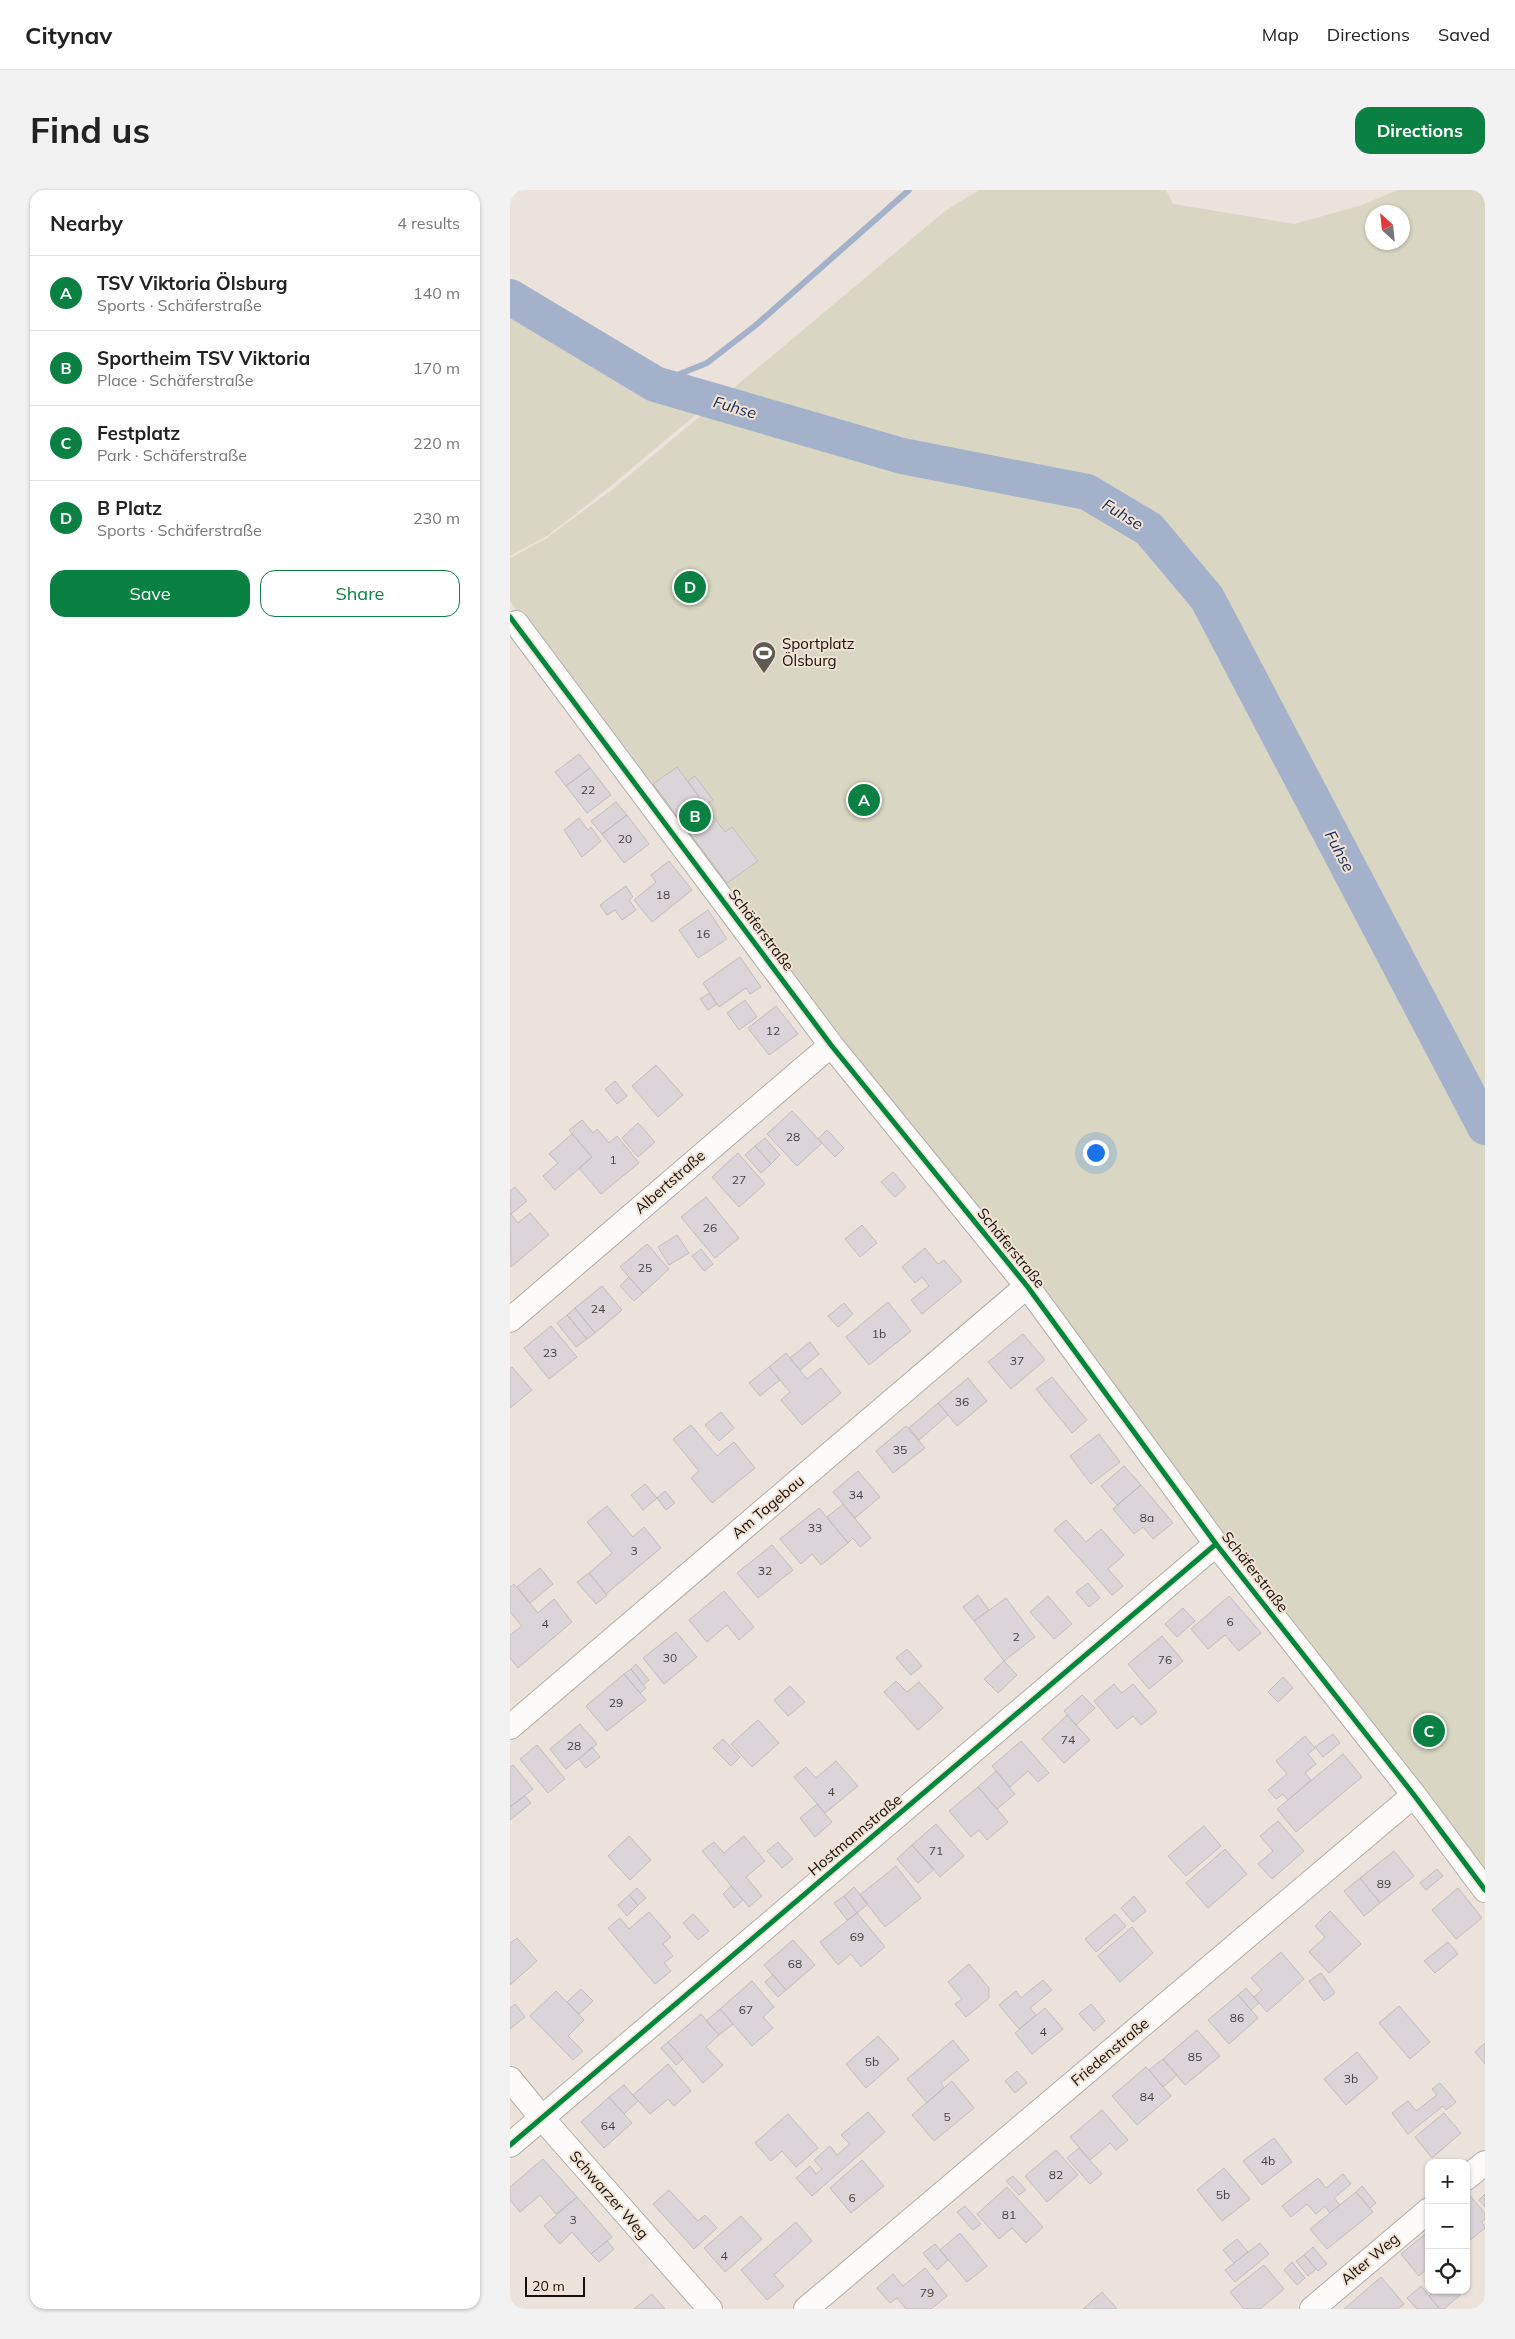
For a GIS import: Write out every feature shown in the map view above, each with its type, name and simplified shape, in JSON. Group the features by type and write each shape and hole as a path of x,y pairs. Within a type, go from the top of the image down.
{"street":[{"name":"Schäferstraße","path":"516,623 831,1045 1027,1286 1216,1544 1414,1795 1485,1890"},
{"name":"Albertstraße","path":"510,1320 831,1045"},
{"name":"Am Tagebau","path":"510,1727 1027,1286"},
{"name":"Hostmannstraße","path":"510,2145 1216,1544"},
{"name":"Friedenstraße","path":"806,2309 1414,1795"},
{"name":"Schwarzer Weg","path":"510,2079 710,2309"},
{"path":"1470,2175 1485,2163"},
{"name":"Alter Weg","path":"1312,2309 1425,2213"}],"shaded area":[{"path":"979,190 1166,190 1173,204 1294,224 1359,206 1398,190 1485,190 1485,1876 1299,1633 1034,1280 835,1042 510,601 510,558 547,538 613,489 945,211"},
{"path":"510,313 647,393 699,412 606,490 547,536 510,556"}],"building":[{"path":"579,754 590,768 566,786 555,772"},
{"path":"677,767 725,832 732,827 758,861 727,883 653,784"},
{"path":"590,768 611,795 587,813 566,786"},
{"path":"695,776 713,800 705,806 688,781"},
{"path":"616,802 627,815 602,834 591,821"},
{"path":"627,815 649,844 624,863 602,834"},
{"path":"579,818 588,830 591,827 601,841 582,857 564,830"},
{"path":"669,861 692,890 652,922 634,900 656,882 651,875"},
{"path":"626,886 633,897 629,900 636,910 622,920 615,910 607,915 600,905"},
{"path":"708,910 727,939 698,958 679,930"},
{"path":"740,957 761,987 750,994 746,988 719,1007 703,983"},
{"path":"709,993 717,1004 708,1010 700,999"},
{"path":"745,1000 757,1017 739,1030 727,1013"},
{"path":"776,1006 798,1034 769,1055 748,1028"},
{"path":"656,1065 683,1095 658,1117 632,1086"},
{"path":"615,1081 627,1096 617,1104 605,1089"},
{"path":"792,1111 822,1143 797,1166 767,1134"},
{"path":"582,1120 593,1133 597,1129 609,1143 617,1136 639,1163 601,1194 579,1168 592,1157 569,1130"},
{"path":"638,1123 655,1142 638,1157 622,1138"},
{"path":"827,1130 844,1148 835,1157 818,1139"},
{"path":"572,1134 592,1157 555,1190 543,1176 558,1163 549,1154"},
{"path":"765,1138 780,1155 771,1164 755,1146"},
{"path":"755,1146 771,1164 761,1173 745,1155"},
{"path":"738,1153 765,1184 739,1207 712,1177"},
{"path":"893,1172 906,1187 895,1197 881,1182"},
{"path":"515,1187 527,1201 511,1214 510,1191"},
{"path":"706,1197 739,1238 715,1258 681,1217"},
{"path":"510,1213 518,1223 530,1213 549,1235 511,1267"},
{"path":"862,1225 877,1243 860,1257 845,1239"},
{"path":"677,1235 689,1253 669,1265 658,1247"},
{"path":"647,1244 669,1269 643,1293 620,1267"},
{"path":"925,1248 938,1264 944,1260 962,1281 922,1314 911,1300 929,1286 922,1277 915,1283 902,1267"},
{"path":"701,1249 713,1264 704,1271 692,1256"},
{"path":"629,1277 643,1293 634,1301 620,1286"},
{"path":"602,1286 622,1310 595,1333 575,1308"},
{"path":"888,1302 911,1331 869,1365 846,1337"},
{"path":"844,1303 853,1314 838,1327 828,1316"},
{"path":"575,1308 595,1333 587,1339 567,1315"},
{"path":"567,1315 587,1339 576,1347 557,1323"},
{"path":"551,1326 577,1357 549,1379 524,1348"},
{"path":"1023,1334 1045,1360 1011,1389 988,1362"},
{"path":"810,1342 819,1354 800,1370 790,1358"},
{"path":"786,1353 807,1379 821,1368 841,1393 802,1425 781,1400 790,1392 769,1367"},
{"path":"512,1367 532,1390 510,1408 510,1368"},
{"path":"769,1367 780,1380 760,1396 749,1383"},
{"path":"1052,1377 1087,1420 1072,1433 1036,1389"},
{"path":"968,1378 987,1401 957,1426 938,1403"},
{"path":"938,1403 948,1415 919,1440 909,1428"},
{"path":"721,1412 734,1428 719,1441 705,1425"},
{"path":"691,1425 717,1456 734,1442 755,1468 712,1503 691,1478 699,1471 673,1439"},
{"path":"906,1426 925,1448 893,1473 876,1451"},
{"path":"1099,1434 1120,1462 1091,1484 1070,1456"},
{"path":"1124,1466 1141,1485 1117,1505 1101,1486"},
{"path":"858,1471 880,1497 855,1518 833,1492"},
{"path":"645,1484 657,1498 643,1510 631,1495"},
{"path":"1141,1485 1173,1523 1153,1539 1143,1527 1134,1534 1113,1509"},
{"path":"665,1491 675,1503 666,1510 657,1498"},
{"path":"843,1504 871,1538 860,1547 853,1538 848,1543 827,1517"},
{"path":"607,1506 633,1537 644,1527 661,1548 606,1594 589,1573 612,1553 587,1522"},
{"path":"819,1508 848,1543 821,1565 812,1554 801,1564 780,1539"},
{"path":"1066,1520 1086,1542 1101,1529 1124,1555 1108,1569 1123,1586 1112,1595 1054,1530"},
{"path":"772,1545 793,1570 758,1598 737,1573"},
{"path":"540,1568 553,1584 530,1603 517,1587"},
{"path":"589,1573 607,1595 596,1604 577,1582"},
{"path":"1088,1583 1100,1598 1089,1607 1076,1592"},
{"path":"514,1584 538,1613 554,1599 572,1622 518,1668 510,1658 510,1635 522,1626 510,1612 510,1587"},
{"path":"724,1591 754,1627 739,1640 727,1625 707,1642 689,1620"},
{"path":"978,1595 989,1610 974,1621 963,1607"},
{"path":"1048,1596 1072,1624 1054,1639 1030,1612"},
{"path":"1229,1596 1261,1633 1239,1651 1225,1635 1208,1649 1191,1629"},
{"path":"1006,1598 1035,1637 1004,1661 974,1621"},
{"path":"1183,1608 1195,1621 1177,1637 1165,1624"},
{"path":"676,1632 697,1657 664,1684 643,1658"},
{"path":"1162,1636 1183,1661 1149,1689 1128,1664"},
{"path":"907,1649 922,1666 911,1675 896,1658"},
{"path":"1004,1661 1017,1675 998,1693 984,1679"},
{"path":"636,1664 649,1680 643,1685 631,1669"},
{"path":"631,1669 646,1688 640,1693 624,1674"},
{"path":"624,1674 646,1700 607,1731 586,1706"},
{"path":"1283,1677 1293,1688 1278,1702 1268,1692"},
{"path":"896,1681 907,1692 919,1682 943,1708 918,1730 884,1692"},
{"path":"1114,1684 1122,1693 1133,1684 1157,1712 1141,1725 1133,1716 1117,1729 1094,1701"},
{"path":"790,1686 805,1702 788,1716 774,1700"},
{"path":"1082,1695 1095,1708 1076,1725 1064,1711"},
{"path":"1067,1715 1090,1740 1064,1763 1042,1739"},
{"path":"758,1720 779,1743 752,1767 731,1744"},
{"path":"580,1724 597,1744 566,1769 550,1749"},
{"path":"1333,1734 1340,1743 1323,1757 1315,1747"},
{"path":"1305,1736 1315,1748 1308,1754 1316,1764 1305,1773 1311,1780 1288,1800 1283,1794 1276,1799 1268,1790 1287,1774 1276,1761"},
{"path":"723,1739 740,1757 731,1766 713,1748"},
{"path":"1021,1741 1049,1773 1038,1782 1028,1771 1010,1787 992,1766"},
{"path":"537,1745 565,1779 548,1793 520,1759"},
{"path":"592,1747 600,1757 586,1768 579,1759"},
{"path":"1343,1754 1362,1777 1296,1832 1277,1809"},
{"path":"836,1761 858,1786 825,1813 794,1777 806,1767 816,1778"},
{"path":"513,1765 533,1789 510,1807 510,1767"},
{"path":"996,1771 1015,1794 997,1809 978,1787"},
{"path":"978,1787 1008,1822 987,1840 979,1830 971,1837 949,1811"},
{"path":"525,1796 531,1803 510,1820 510,1807"},
{"path":"817,1804 832,1822 815,1837 800,1818"},
{"path":"1278,1821 1304,1851 1272,1879 1258,1864 1273,1851 1260,1836"},
{"path":"936,1824 964,1856 940,1877 912,1845"},
{"path":"1204,1826 1221,1846 1186,1876 1168,1856"},
{"path":"629,1836 651,1860 630,1880 608,1856"},
{"path":"744,1836 765,1861 746,1877 762,1896 749,1907 702,1851 714,1842 724,1853"},
{"path":"778,1842 793,1859 782,1868 767,1851"},
{"path":"912,1845 934,1869 918,1883 897,1859"},
{"path":"1225,1849 1247,1874 1208,1908 1186,1883"},
{"path":"1394,1851 1414,1876 1380,1903 1360,1878"},
{"path":"896,1866 921,1898 885,1927 860,1895"},
{"path":"1437,1869 1443,1876 1426,1890 1420,1883"},
{"path":"1360,1878 1380,1903 1364,1916 1344,1891"},
{"path":"731,1886 743,1900 734,1908 723,1894"},
{"path":"854,1887 868,1904 857,1913 844,1896"},
{"path":"637,1888 646,1898 638,1905 629,1895"},
{"path":"1458,1888 1482,1918 1456,1939 1432,1910"},
{"path":"629,1895 638,1905 627,1916 618,1905"},
{"path":"844,1896 857,1913 847,1920 834,1903"},
{"path":"1134,1896 1146,1911 1133,1922 1121,1908"},
{"path":"1330,1911 1361,1944 1329,1973 1309,1952 1325,1937 1315,1926"},
{"path":"649,1912 671,1937 663,1944 673,1956 664,1963 671,1971 655,1984 608,1928 620,1918 629,1929"},
{"path":"857,1913 885,1947 861,1967 851,1954 838,1965 820,1942"},
{"path":"693,1914 709,1931 698,1940 683,1923"},
{"path":"1115,1914 1126,1926 1096,1952 1085,1939"},
{"path":"1132,1927 1153,1953 1120,1982 1098,1956"},
{"path":"517,1938 537,1961 510,1985 510,1943"},
{"path":"793,1940 815,1965 786,1990 764,1965"},
{"path":"1448,1942 1458,1954 1435,1973 1424,1961"},
{"path":"1281,1952 1304,1979 1267,2012 1254,1997 1262,1990 1251,1978"},
{"path":"969,1964 989,1988 989,1998 966,2017 955,2004 962,1999 948,1982"},
{"path":"1321,1973 1335,1993 1324,2001 1309,1981"},
{"path":"773,1975 786,1990 778,1997 765,1982"},
{"path":"1043,1980 1052,1990 1030,2008 1036,2015 1019,2029 999,2005 1016,1991 1021,1998"},
{"path":"752,1981 774,2007 763,2017 773,2028 752,2046 720,2009"},
{"path":"1246,1988 1259,2003 1251,2010 1238,1995"},
{"path":"581,1989 593,2001 579,2014 567,2002"},
{"path":"556,1991 584,2020 568,2036 583,2051 573,2060 530,2016"},
{"path":"1238,1995 1258,2018 1229,2044 1208,2020"},
{"path":"515,2004 525,2017 510,2029 510,2008"},
{"path":"1091,2004 1105,2021 1094,2031 1079,2014"},
{"path":"1399,2006 1430,2042 1410,2059 1379,2023"},
{"path":"1045,2008 1063,2029 1032,2054 1015,2033"},
{"path":"720,2009 733,2024 719,2035 706,2021"},
{"path":"701,2014 719,2035 706,2047 723,2065 703,2083 668,2042"},
{"path":"1197,2030 1220,2056 1185,2085 1163,2059"},
{"path":"878,2036 899,2059 866,2088 846,2064"},
{"path":"953,2040 969,2060 941,2083 944,2088 927,2103 907,2079"},
{"path":"668,2042 683,2059 676,2065 661,2048"},
{"path":"1485,2043 1485,2064 1475,2052"},
{"path":"1357,2052 1378,2078 1346,2105 1324,2079"},
{"path":"1163,2059 1177,2075 1163,2087 1149,2070"},
{"path":"668,2064 691,2091 674,2106 668,2099 650,2114 633,2095"},
{"path":"1146,2067 1171,2096 1137,2125 1112,2096"},
{"path":"1017,2071 1027,2083 1015,2093 1005,2081"},
{"path":"952,2081 974,2108 934,2141 912,2115"},
{"path":"1440,2083 1456,2102 1446,2110 1443,2106 1408,2134 1392,2113 1408,2101 1416,2111 1437,2095 1432,2089"},
{"path":"624,2085 638,2101 624,2114 609,2097"},
{"path":"609,2097 632,2123 604,2148 581,2122"},
{"path":"1102,2110 1128,2140 1116,2150 1110,2143 1090,2160 1070,2137"},
{"path":"868,2112 885,2132 812,2196 796,2178 810,2166 816,2174 822,2169 814,2160 830,2146 837,2155 850,2144 841,2135"},
{"path":"1444,2113 1461,2133 1432,2158 1415,2137"},
{"path":"788,2114 818,2148 796,2167 782,2151 771,2161 755,2143"},
{"path":"1274,2138 1292,2162 1262,2185 1243,2161"},
{"path":"1079,2148 1102,2174 1090,2184 1067,2158"},
{"path":"1056,2150 1078,2175 1047,2202 1025,2176"},
{"path":"543,2159 577,2197 556,2214 540,2195 520,2212 510,2200 510,2187"},
{"path":"862,2160 884,2186 851,2213 830,2188"},
{"path":"1224,2168 1250,2199 1222,2221 1197,2190"},
{"path":"1343,2174 1351,2184 1334,2198 1340,2205 1330,2213 1325,2206 1316,2214 1307,2204 1291,2217 1282,2206 1318,2178 1326,2188"},
{"path":"1013,2176 1026,2190 1019,2195 1006,2181"},
{"path":"1362,2186 1376,2203 1370,2208 1356,2192"},
{"path":"1007,2187 1043,2227 1026,2243 1012,2228 999,2239 977,2214"},
{"path":"669,2190 698,2221 705,2215 717,2228 694,2249 653,2204"},
{"path":"1356,2192 1373,2212 1327,2249 1310,2229"},
{"path":"1485,2194 1485,2207 1479,2200"},
{"path":"1470,2196 1485,2213 1485,2219 1482,2222 1485,2228 1470,2240"},
{"path":"577,2197 612,2237 591,2254 572,2232 560,2244 544,2226"},
{"path":"965,2206 981,2224 973,2230 957,2212"},
{"path":"741,2216 762,2239 725,2272 704,2248"},
{"path":"796,2222 812,2241 774,2275 784,2286 767,2300 741,2270"},
{"path":"960,2233 987,2266 967,2282 940,2250"},
{"path":"1425,2234 1425,2271 1419,2276 1401,2254"},
{"path":"1237,2239 1248,2252 1234,2263 1223,2250"},
{"path":"607,2241 614,2249 599,2262 591,2254"},
{"path":"1260,2243 1269,2254 1235,2282 1225,2270"},
{"path":"935,2244 948,2260 937,2270 923,2253"},
{"path":"1313,2247 1327,2264 1318,2271 1304,2255"},
{"path":"1304,2255 1316,2269 1308,2276 1296,2261"},
{"path":"1292,2262 1305,2278 1297,2285 1284,2270"},
{"path":"1264,2265 1284,2289 1260,2309 1244,2309 1230,2292"},
{"path":"925,2268 947,2296 931,2309 906,2309 897,2298 890,2303 877,2288 893,2274 903,2286"},
{"path":"1381,2277 1404,2304 1398,2309 1344,2309"},
{"path":"1421,2286 1425,2294 1428,2294 1440,2309 1417,2309 1407,2298"},
{"path":"1102,2292 1117,2309 1083,2309"},
{"path":"652,2294 665,2309 634,2309"},
{"path":"1431,2294 1460,2295 1444,2309 1440,2309 1429,2296"}],"waterway":[{"path":"655,384 707,363 756,325 909,190"},
{"name":"Fuhse","path":"510,297 655,384 902,456 1087,492 1149,529 1207,598 1485,1127"}],"cycle path":[{"path":"510,617 831,1045 1027,1286 1216,1544 1414,1795 1485,1890"},
{"path":"510,2145 1216,1544"}],"place":[{"name":"B Platz","path":"690,587"},
{"name":"Sportplatz Ölsburg","path":"764,674"},
{"name":"TSV Viktoria Ölsburg","path":"864,800"},
{"name":"Sportheim TSV Viktoria","path":"695,816"},
{"name":"Festplatz","path":"1429,1731"}]}
